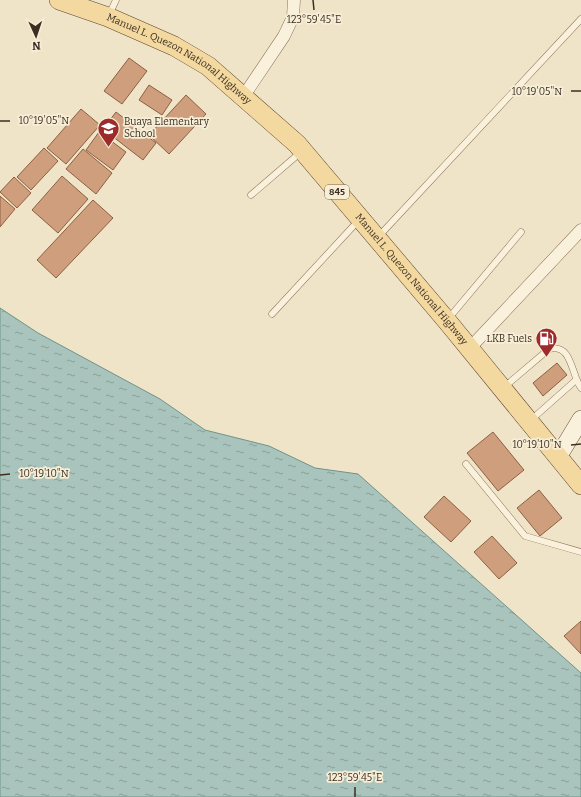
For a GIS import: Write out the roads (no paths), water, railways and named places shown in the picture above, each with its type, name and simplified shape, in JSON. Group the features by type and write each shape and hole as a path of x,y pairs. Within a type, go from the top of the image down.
{"main road":[{"name":"Manuel L. Quezon National Highway","path":"64,1 108,17 185,53 208,66 302,151 503,388 581,485"},
{"path":"558,457 581,419"}],"street":[{"path":"243,97 284,36 293,17 294,0"},
{"path":"469,349 581,230"}],"lane":[{"path":"108,17 116,0"},
{"path":"377,239 581,19"},
{"path":"251,195 302,151"},
{"path":"272,314 360,218"},
{"path":"447,321 521,232"},
{"path":"503,388 549,350 555,348 562,349 571,360 576,380 581,388"},
{"path":"530,422 576,380"},
{"path":"466,464 525,536 581,552"}],"water":[{"path":"0,308 38,333 160,399 205,430 269,446 315,468 358,474 581,673 581,797 0,797"}],"place":[{"name":"Buaya Elementary School","path":"109,148"},
{"name":"LKB Fuels","path":"547,358"}]}
